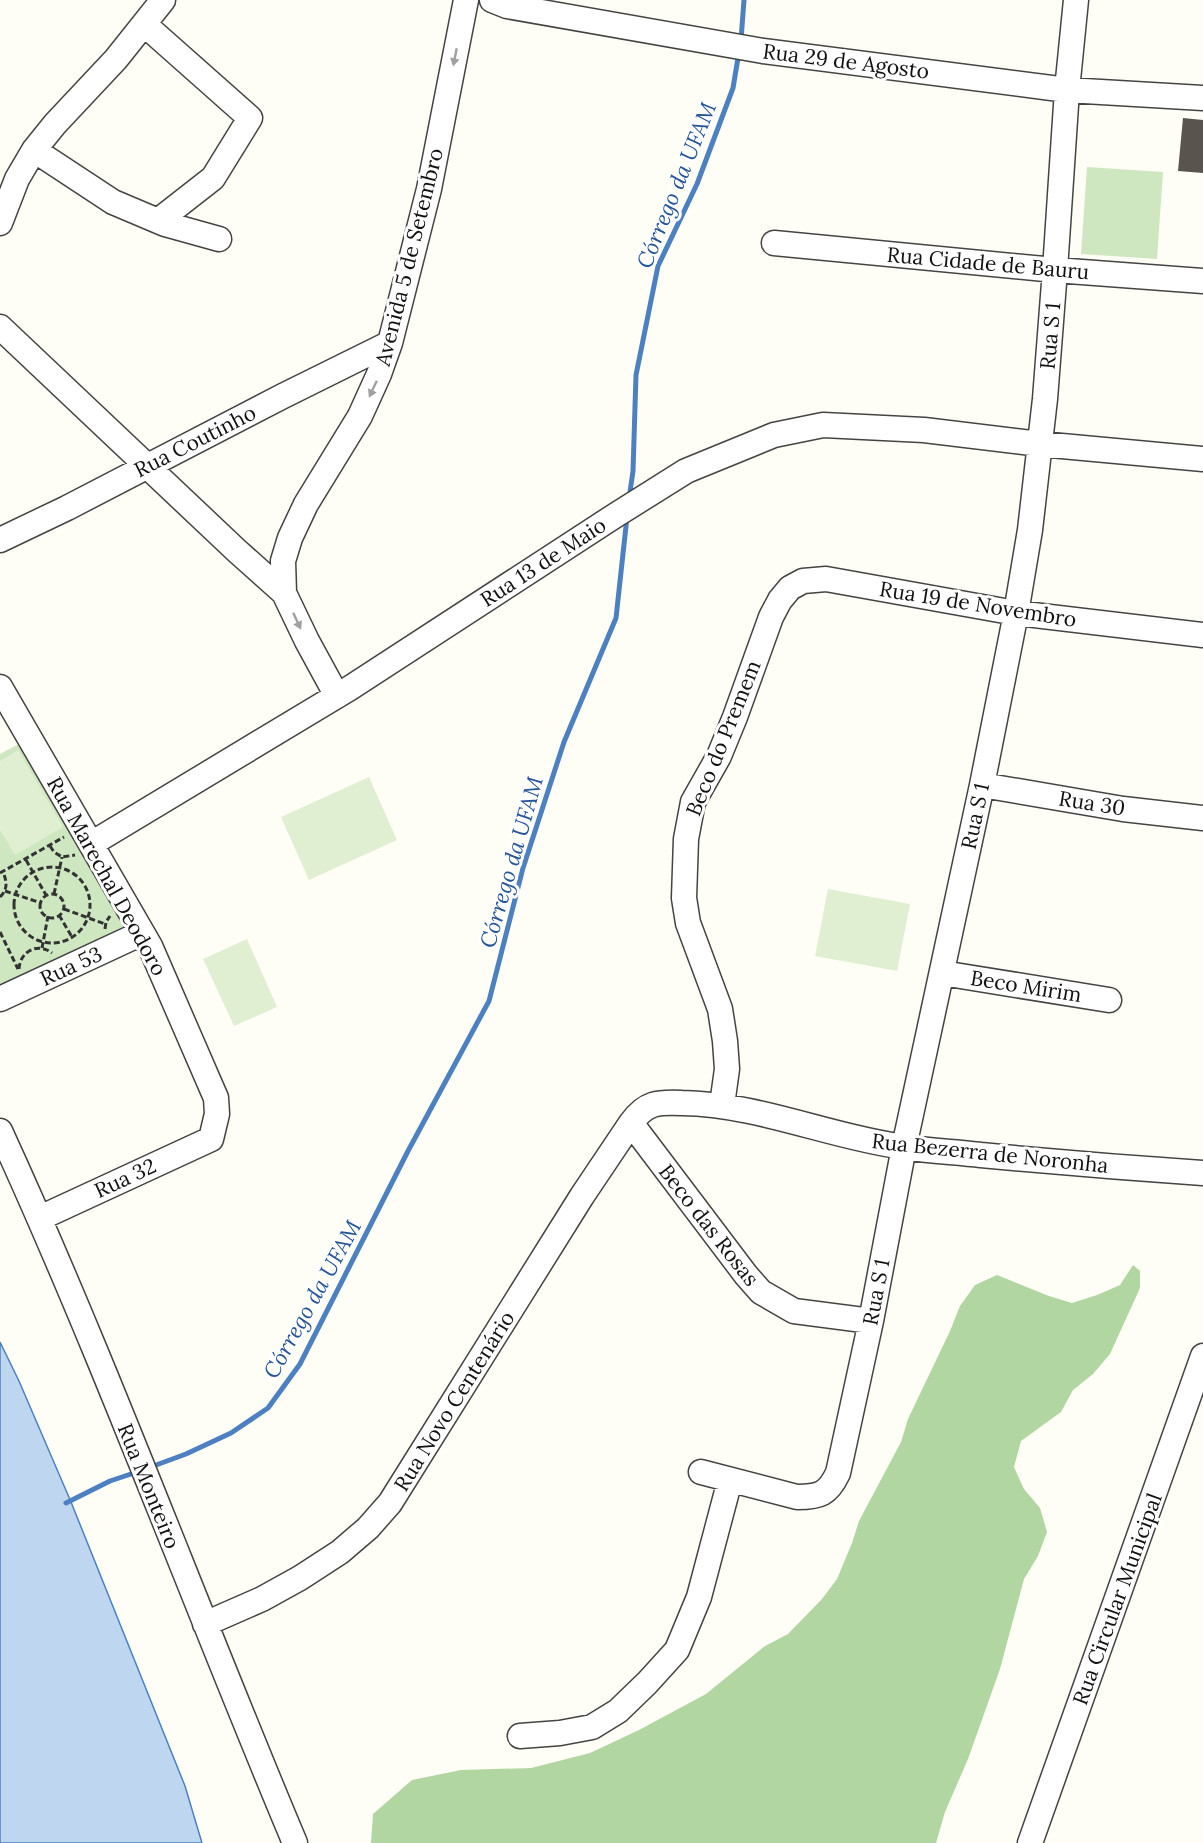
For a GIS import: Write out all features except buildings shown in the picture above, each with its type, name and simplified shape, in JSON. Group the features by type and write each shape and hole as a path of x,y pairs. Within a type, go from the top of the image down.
{"street":[{"path":"0,224 17,179 34,150 55,124 116,59 163,0"},
{"name":"Avenida 5 de Setembro","path":"337,696 284,593 283,561 290,538 306,504 360,416 390,343 429,189 466,0"},
{"name":"Rua 29 de Agosto","path":"492,0 507,6 763,51 1067,90 1203,98"},
{"name":"Rua S 1","path":"701,1472 797,1497 812,1497 823,1493 832,1485 838,1473 871,1320 904,1147 982,785 1030,530 1040,444 1076,0"},
{"path":"144,24 250,118 213,178 158,221"},
{"path":"34,150 113,202 158,221 219,239"},
{"name":"Rua Cidade de Bauru","path":"774,243 1055,270 1203,281"},
{"path":"0,327 284,593"},
{"name":"Rua Coutinho","path":"0,540 390,343"},
{"name":"Rua 13 de Maio","path":"86,835 337,696 686,471 774,435 823,425 924,430 1040,444 1203,459"},
{"name":"Rua 19 de Novembro","path":"771,617 790,588 803,581 826,579 1016,613 1203,635"},
{"name":"Beco do Premem","path":"722,1106 727,1069 725,1041 720,1009 688,922 684,898 686,839 693,802 719,756 771,617"},
{"name":"Rua Marechal Deodoro","path":"0,687 150,946 216,1098 217,1114 211,1139"},
{"name":"Rua 30","path":"982,785 1122,809 1203,818"},
{"name":"Rua 53","path":"0,999 142,933"},
{"name":"Beco Mirim","path":"942,973 1109,1000"},
{"name":"Rua Bezerra de Noronha","path":"635,1117 656,1104 685,1103 722,1106 904,1147 1071,1164 1203,1173"},
{"name":"Beco das Rosas","path":"635,1117 746,1275 762,1292 794,1311 871,1320"},
{"name":"Rua Novo Centenário","path":"205,1624 253,1604 340,1552 368,1528 390,1503 582,1196 635,1117"},
{"name":"Rua Monteiro","path":"0,1131 40,1218 295,1843"},
{"name":"Rua 32","path":"40,1218 211,1139"},
{"name":"Rua Circular Municipal","path":"1030,1843 1203,1356"},
{"path":"520,1736 560,1733 592,1727 618,1711 677,1650 699,1597 730,1480"}],"path":[{"path":"0,897 7,885 1,873 50,845 86,835"},
{"path":"50,845 54,852 62,857 73,856 86,835"},
{"path":"54,894 62,857"},
{"path":"26,860 47,895"},
{"path":"45,867 60,867 75,875 86,889 89,906 88,918 83,928 72,938 56,943 43,942 28,934 19,922 15,909 16,894 23,881 33,872 45,867"},
{"path":"5,891 41,903"},
{"path":"54,894 63,901 64,909 55,917 43,913 41,903 47,895 54,894"},
{"path":"64,909 105,924"},
{"path":"59,915 82,961"},
{"path":"42,948 48,916"},
{"path":"0,932 27,987"}],"green space":[{"path":"1087,167 1163,172 1157,259 1081,254"},
{"path":"26,740 133,927 0,990 0,754"},
{"path":"18,750 63,827 15,855 0,830 0,761"},
{"path":"369,777 397,840 309,880 281,817"},
{"path":"828,889 910,904 897,971 815,956"},
{"path":"247,939 277,1007 234,1026 203,959"},
{"path":"1133,1265 1140,1271 1140,1288 1110,1354 1093,1374 1073,1390 1061,1412 1021,1441 1014,1467 1024,1489 1040,1508 1047,1532 1038,1556 1024,1579 1000,1669 968,1759 945,1812 936,1843 371,1843 373,1814 412,1780 461,1770 531,1768 590,1753 706,1694 765,1646 788,1634 822,1599 837,1579 859,1521 901,1442 908,1419 960,1306 975,1285 997,1275 1072,1303 1120,1285"}],"water":[{"path":"0,1342 71,1502 185,1786 202,1843 0,1843"}],"waterway":[{"name":"Córrego da UFAM","path":"741,40 744,0"},
{"name":"Córrego da UFAM","path":"629,499 633,471 636,375 658,266 697,184 733,88 739,52"},
{"name":"Córrego da UFAM","path":"148,1468 186,1454 231,1433 268,1408 300,1364 408,1151 489,1001 523,868 564,742 616,618 627,517"},
{"name":"Córrego da UFAM","path":"66,1503 110,1481 137,1472"}]}
